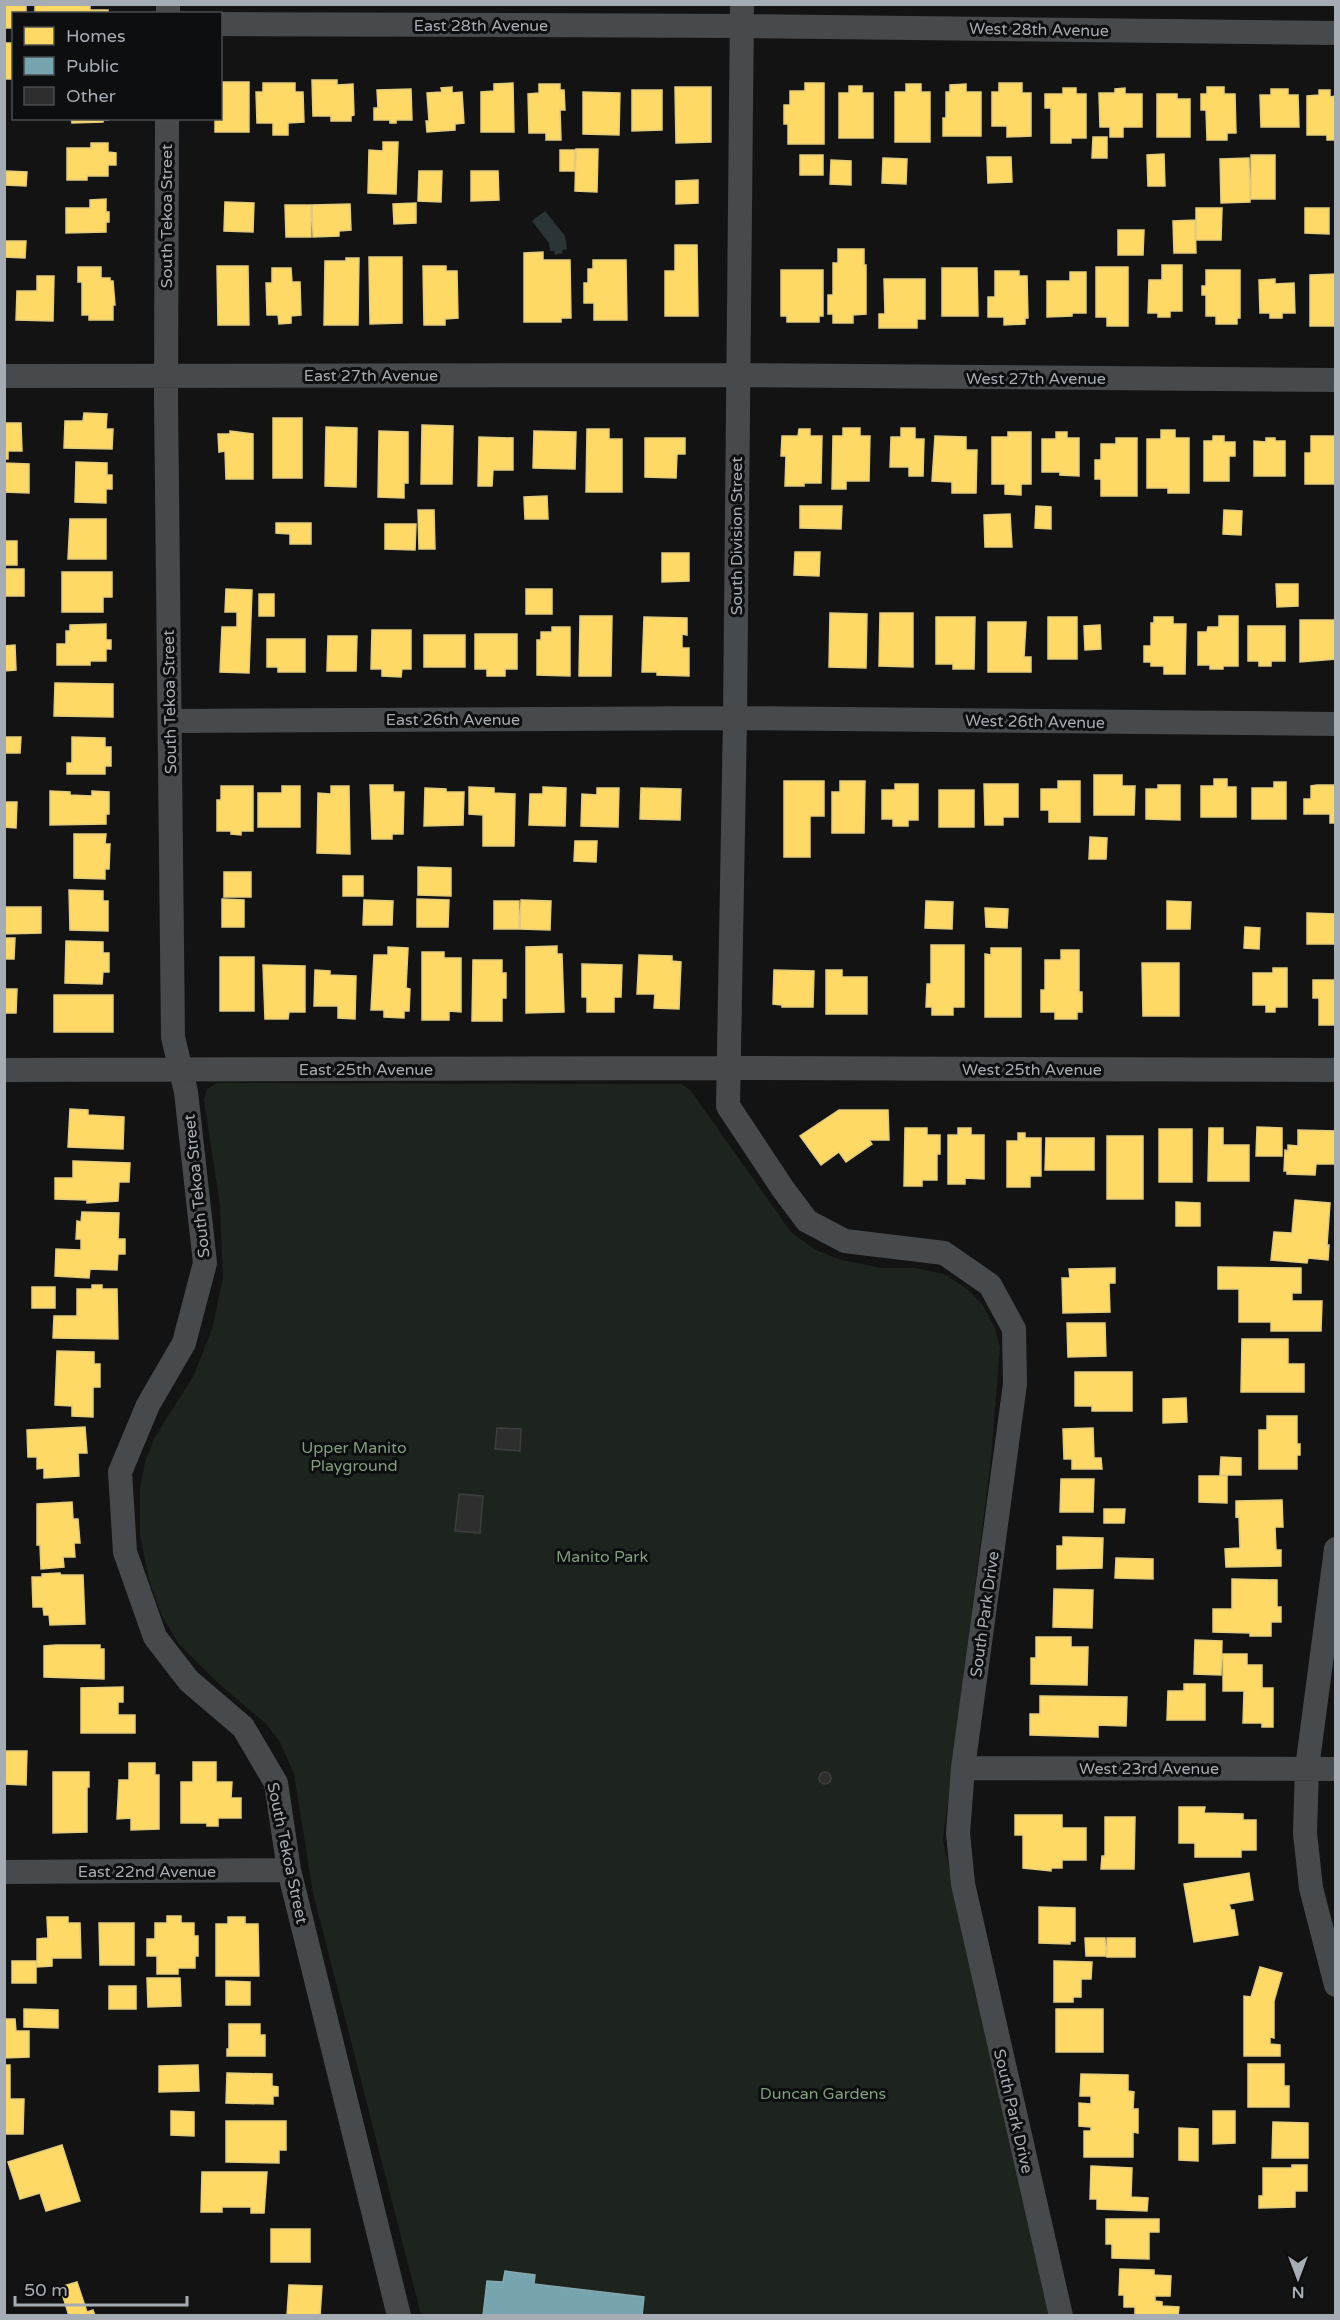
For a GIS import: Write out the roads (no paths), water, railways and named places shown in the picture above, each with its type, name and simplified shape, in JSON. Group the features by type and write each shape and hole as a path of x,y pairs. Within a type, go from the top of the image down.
{"street":[{"name":"East 28th Avenue","path":"222,24 742,15"},
{"name":"West 28th Avenue","path":"742,15 1335,33"},
{"name":"South Division Street","path":"728,1068 735,718 742,15"},
{"name":"South Tekoa Street","path":"167,120 166,375 173,1037 186,1092 205,1263 184,1343 148,1405 120,1472 125,1552 155,1637 189,1681 243,1726 276,1783 289,1870 399,2316"},
{"name":"East 27th Avenue","path":"4,376 737,375"},
{"name":"West 27th Avenue","path":"737,375 1335,380"},
{"name":"East 26th Avenue","path":"170,721 735,718"},
{"name":"West 26th Avenue","path":"735,718 1335,724"},
{"name":"East 25th Avenue","path":"4,1070 728,1068"},
{"name":"West 25th Avenue","path":"728,1068 1335,1070"},
{"name":"South Park Drive","path":"728,1068 728,1106 807,1221 845,1241 944,1253 990,1285 1014,1329 1015,1384 963,1768 958,1833 963,1884 1061,2316"},
{"path":"1335,1549 1307,1768 1305,1833 1311,1888 1335,1985"},
{"name":"West 23rd Avenue","path":"963,1768 1335,1769"},
{"name":"East 22nd Avenue","path":"4,1872 289,1870"}],"park label":[{"name":"Upper Manito Playground","path":"354,1456"},
{"name":"Manito Park","path":"602,1556"},
{"name":"Duncan Gardens","path":"823,2093"}]}
